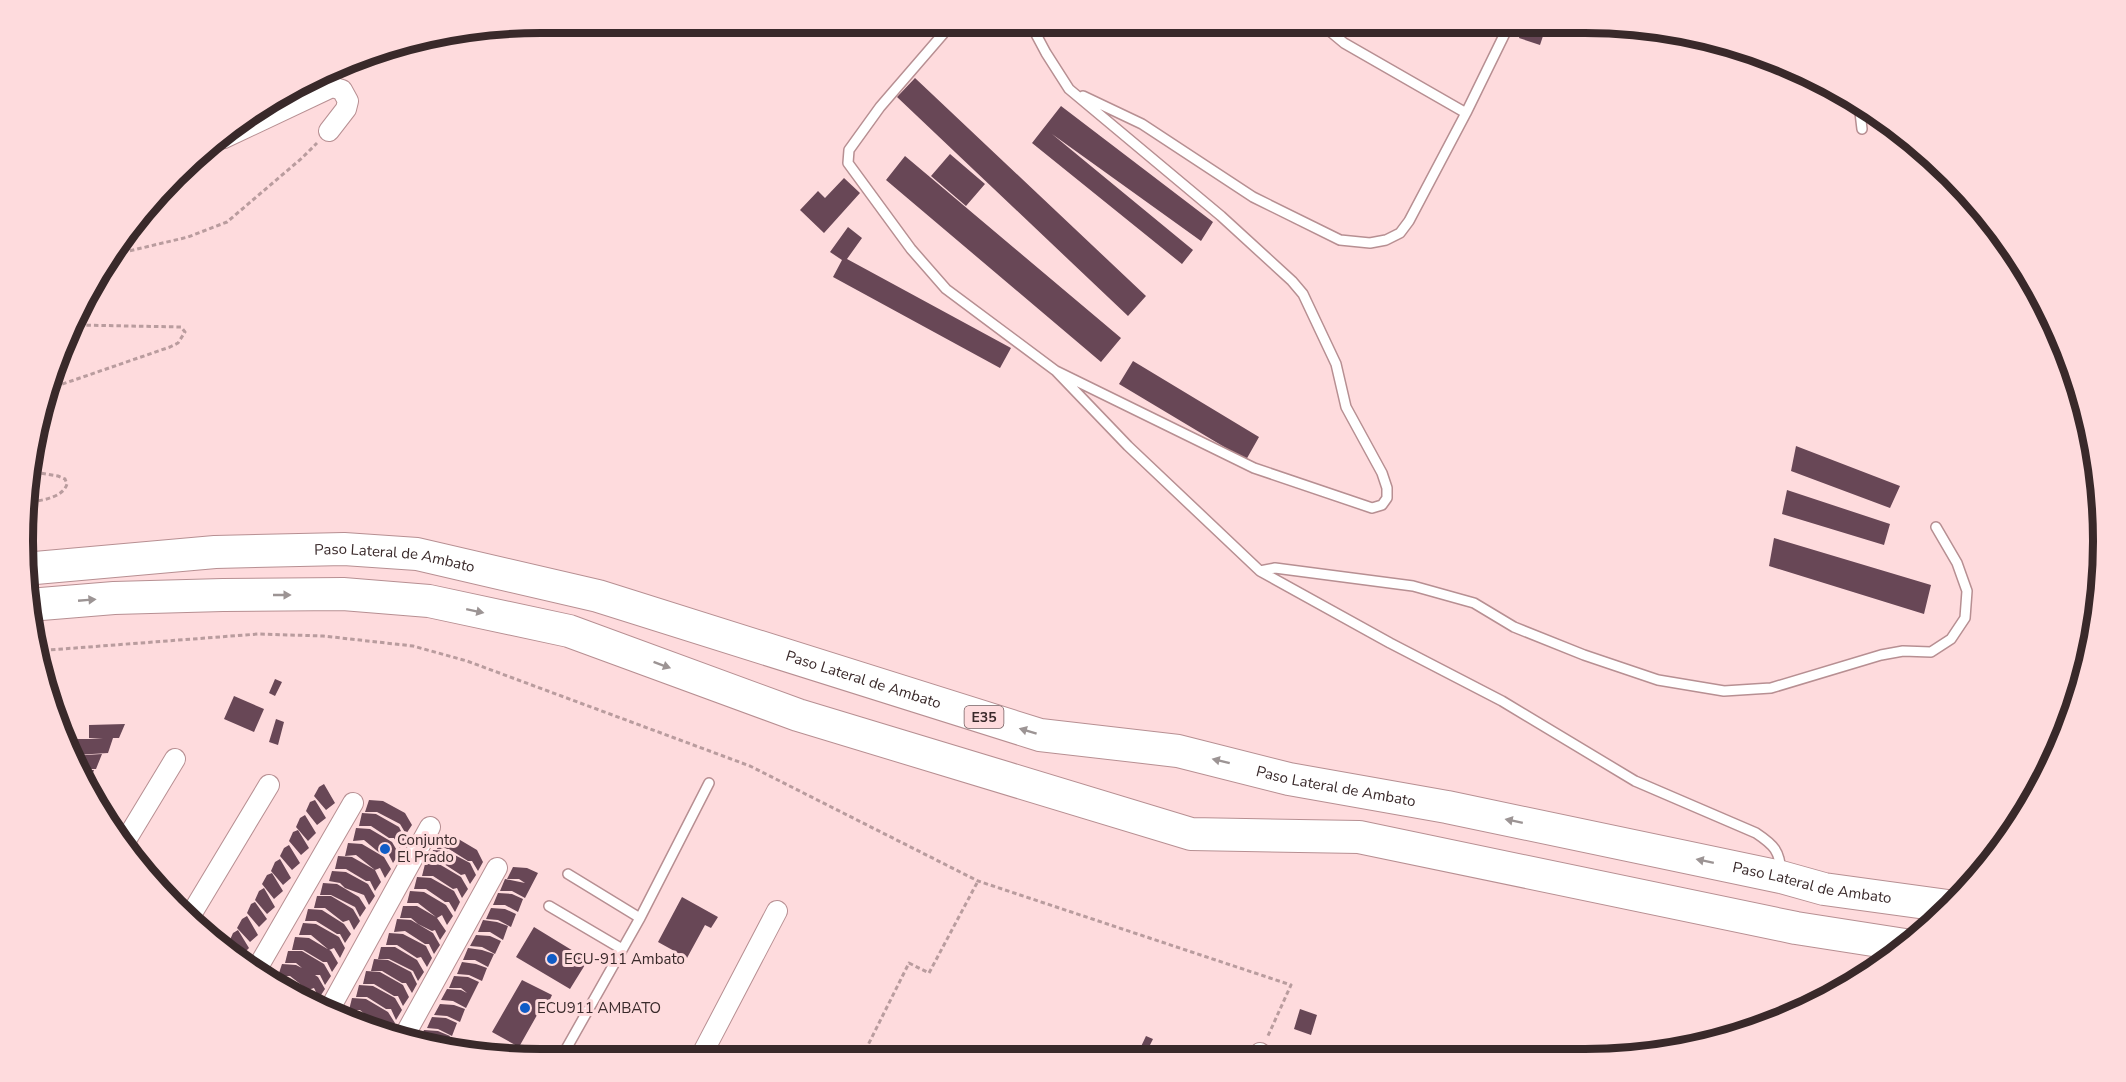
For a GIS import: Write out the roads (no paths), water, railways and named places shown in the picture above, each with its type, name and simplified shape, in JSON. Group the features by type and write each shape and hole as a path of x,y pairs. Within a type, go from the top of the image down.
{"highway":[{"name":"Paso Lateral de Ambato","path":"34,568 215,552 344,549 417,554 598,596 1040,735 1179,751 1288,779 1446,807 1782,878 1824,889 1939,905"},
{"path":"37,604 114,598 343,594 429,601 569,631 798,715 1026,782 1191,834 1359,837 1796,928 1895,943"}],"street":[{"path":"248,127 332,87 342,90 348,101 346,109 329,131"},
{"path":"128,836 176,759"},
{"path":"193,911 269,784"},
{"path":"260,964 353,804"},
{"path":"332,1004 430,827"},
{"path":"407,1031 497,868"},
{"path":"705,1049 777,910"}],"lane":[{"path":"943,33 880,106 849,150 848,163 911,249 946,289 1056,371 1128,446 1260,571 1390,643 1502,701 1635,780 1756,832 1771,843 1780,857 1782,878"},
{"path":"1035,33 1069,89 1221,216 1292,280 1303,294 1336,364 1346,407 1382,473 1387,488 1387,498 1382,505 1372,508 1254,468 1056,371"},
{"path":"1332,33 1344,43 1466,113"},
{"path":"1069,89 1142,124 1254,197 1340,240 1370,243 1386,240 1400,233 1409,221 1506,33"},
{"path":"1860,115 1862,129"},
{"path":"1260,571 1275,568 1413,586 1474,603 1514,627 1584,655 1658,680 1724,691 1771,688 1881,655 1903,651 1931,652 1951,639 1965,618 1967,591 1957,563 1936,527"},
{"path":"566,1049 640,918 709,783"},
{"path":"568,874 640,918"},
{"path":"549,906 622,949"}],"place":[{"name":"Conjunto El Prado","path":"385,849"},
{"name":"ECU-911 Ambato","path":"552,959"},
{"name":"ECU911 AMBATO","path":"525,1008"}]}
